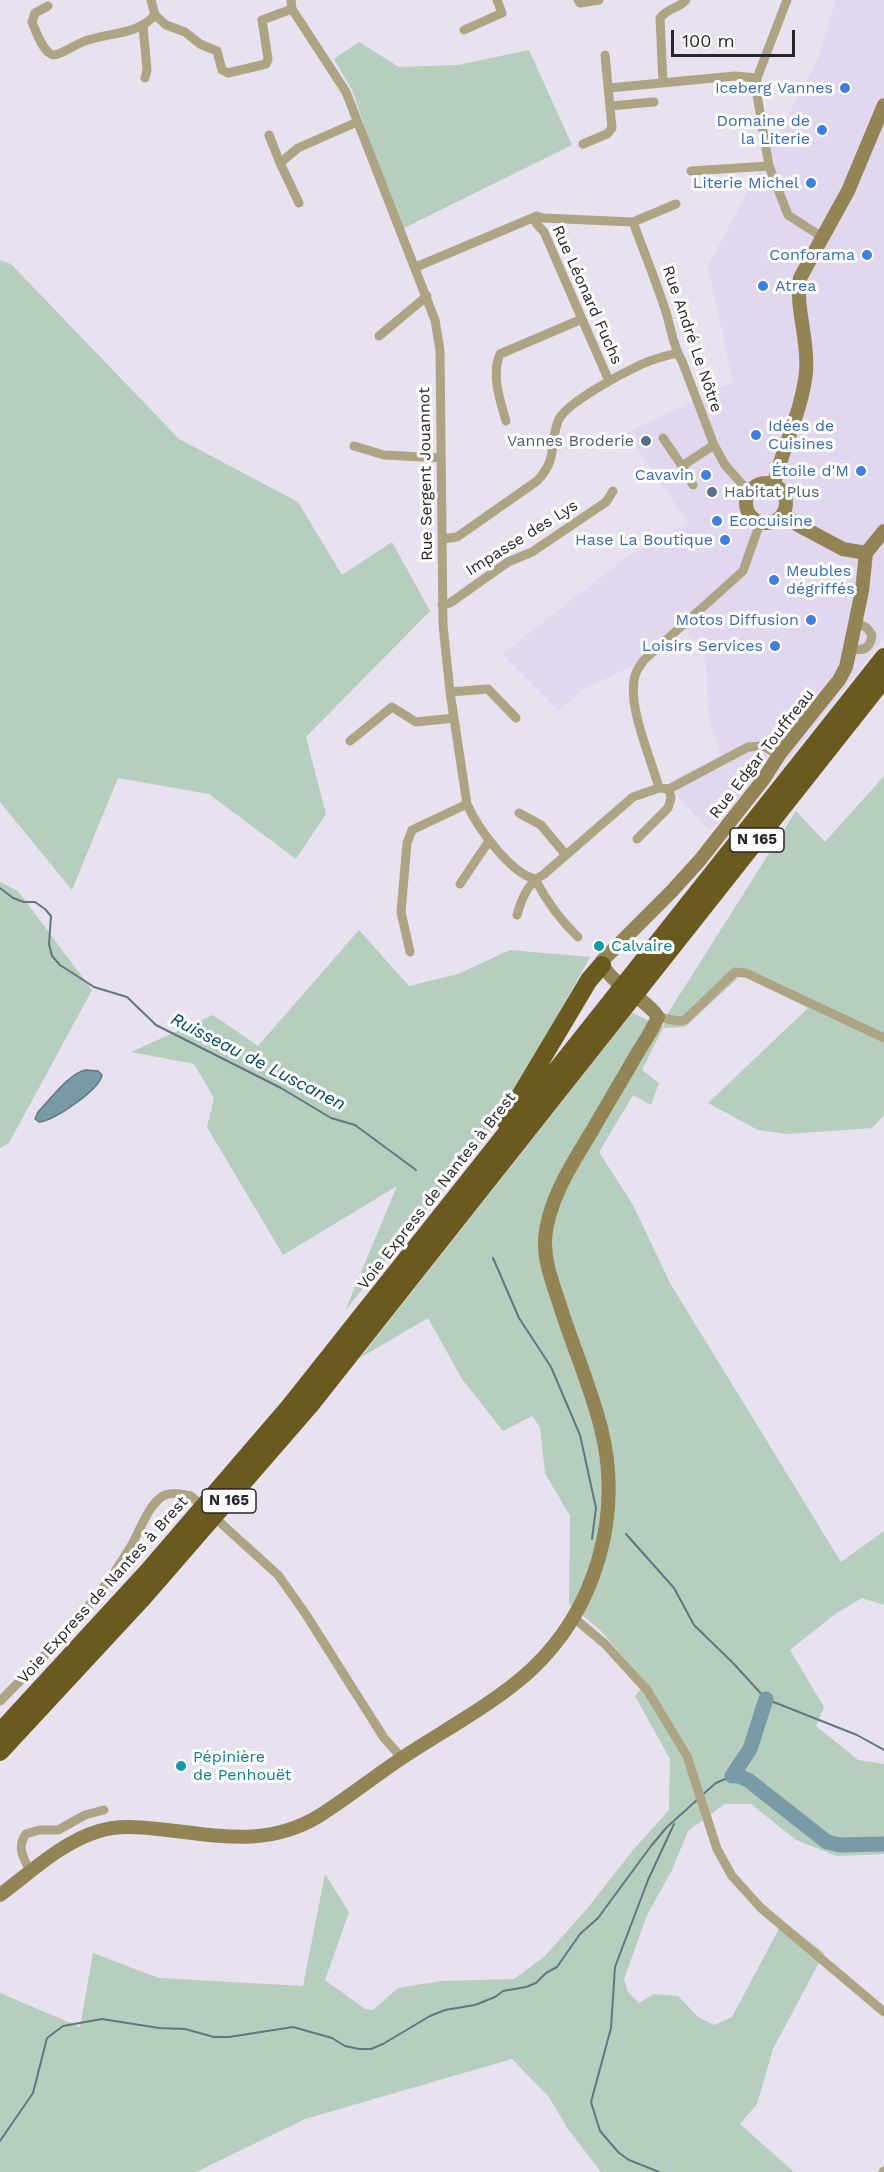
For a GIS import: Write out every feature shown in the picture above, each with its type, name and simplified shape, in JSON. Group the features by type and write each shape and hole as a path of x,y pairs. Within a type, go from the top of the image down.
{"highway":[{"name":"Voie Express de Nantes à Brest","path":"0,1732 148,1571 251,1453 326,1362 884,657"},
{"name":"Voie Express de Nantes à Brest","path":"0,1752 148,1592 306,1411 884,679"},
{"path":"465,1185 471,1168 497,1133 589,980 606,970"}],"street":[{"path":"464,30 502,13 497,0"},
{"path":"578,0 580,3 598,0"},
{"path":"663,83 660,18 667,9 682,4 686,0"},
{"path":"787,0 757,78 756,89 769,166 788,215 822,237"},
{"path":"154,1 155,15 165,25 185,32 200,44 217,51 222,70 228,73 266,64 268,59 262,20 292,5"},
{"name":"Rue Sergent Jouannot","path":"292,5 346,92 435,320 440,350 442,605 450,692 467,804 489,841 520,871 535,879 558,917 578,937"},
{"path":"48,6 34,13 32,22 45,49 49,54 55,56 85,40 143,26 155,15"},
{"path":"143,26 147,70 145,78"},
{"path":"583,144 607,134 612,128 605,55"},
{"path":"609,87 735,76 757,78"},
{"path":"610,106 654,102"},
{"path":"774,484 800,405 806,371 806,344 798,289 800,278 848,191 884,105"},
{"path":"280,163 298,148 357,122"},
{"path":"269,135 299,203"},
{"path":"691,171 769,166"},
{"path":"416,267 536,220 633,222 676,204"},
{"name":"Rue Léonard Fuchs","path":"536,220 544,232 609,381"},
{"name":"Rue André Le Nôtre","path":"633,222 658,287 677,352 714,445 725,465 749,492"},
{"path":"379,336 427,296"},
{"path":"506,421 497,390 500,354 582,319"},
{"path":"442,539 457,537 537,481 550,466 557,423 561,415 570,407 609,381 643,363 677,352"},
{"path":"663,438 693,485"},
{"path":"682,466 714,445"},
{"path":"354,446 384,455 441,458"},
{"path":"760,484 774,484 780,488 787,500 784,514 773,522 760,523 747,510 749,492 760,484"},
{"name":"Impasse des Lys","path":"442,605 450,603 508,562 532,552 606,502 613,491"},
{"path":"784,514 798,525 843,549 866,554 884,531"},
{"path":"637,839 668,808 670,798 639,726 634,700 636,674 644,660 743,571 760,523"},
{"name":"Rue Edgar Touffreau","path":"606,970 605,957 700,860 839,680 846,667 856,622 866,554"},
{"path":"450,692 488,689 516,718"},
{"path":"350,741 392,707 416,722 454,718"},
{"path":"517,915 521,900 535,879 543,875 633,797 664,788 748,747 764,746 780,755"},
{"path":"411,952 401,912 406,843 412,830 467,804"},
{"path":"519,813 542,825 566,855"},
{"path":"460,884 489,841"},
{"path":"606,970 654,1012 678,1022 685,1020 735,972 746,973 884,1038"},
{"path":"0,1895 68,1845 82,1837 112,1828 153,1828 230,1837 257,1837 287,1831 317,1817 529,1672 574,1618 593,1578 601,1551 608,1503 608,1469 600,1425 546,1259 547,1224 557,1194 654,1012"},
{"path":"0,1701 41,1660 106,1583 151,1508 161,1497 173,1492 191,1496 278,1575 305,1613 384,1738 402,1758"},
{"path":"574,1618 605,1644 647,1690 687,1756 717,1849 732,1876 761,1908 884,2012"},
{"path":"31,1872 22,1854 21,1845 26,1834 39,1830 58,1830 85,1815 104,1810"}],"shaded area":[{"path":"836,0 884,0 884,638 765,790 709,830 679,798 670,781 721,755 709,719 705,652 684,629 645,665 628,668 585,688 559,711 502,654 627,557 688,523 627,433 733,382 708,266 818,59"}],"green space":[{"path":"359,42 399,67 458,65 529,50 572,145 400,230 352,90 334,59"},
{"path":"0,260 11,264 179,439 298,502 342,575 392,542 430,611 306,737 326,814 296,859 209,794 118,778 72,890 0,802"},
{"path":"884,776 884,1115 872,1128 787,1134 758,1130 708,1103 808,1008 748,978 739,977 685,1027 663,1028 642,1070 659,1083 651,1105 633,1095 599,1152 633,1205 670,1283 841,1562 884,1531 884,1605 862,1598 835,1614 790,1650 824,1707 816,1726 858,1760 884,1764 884,1854 837,1856 796,1840 751,1804 725,1804 688,1831 672,1870 647,1915 624,1979 628,1992 639,2003 654,1994 678,1996 698,2017 714,2025 732,2017 783,1921 824,1953 773,2049 757,2104 740,2124 794,2172 601,2172 568,2129 549,2097 512,2059 305,2119 196,2172 0,2172 0,1993 80,2027 93,1953 159,1978 303,1986 325,1874 349,1912 325,1980 365,2009 373,2010 398,1988 442,1981 514,1979 545,1956 669,1810 670,1759 635,1696 646,1683 599,1629 569,1604 570,1516 545,1473 540,1427 532,1416 503,1431 462,1379 428,1318 360,1358 632,1013 663,1027 668,1013 796,811 825,842"},
{"path":"0,882 18,891 92,990 9,1143 0,1148"},
{"path":"359,930 409,986 458,974 510,950 590,957 500,1119 345,1311 397,1186 283,1255 207,1127 214,1098 194,1064 131,1052 213,1015 258,1046"}],"water":[{"path":"86,1070 98,1071 102,1075 93,1089 75,1104 55,1116 39,1122 35,1119 38,1112 67,1081"}],"waterway":[{"name":"Ruisseau de Luscanen","path":"0,888 13,898 24,902 35,902 51,916 49,944 52,956 60,965 94,987 127,997 156,1025 281,1088 331,1118 355,1125 416,1170"},
{"name":"Ruisseau de Luscanen","path":"493,1258 519,1318 551,1367 580,1435 596,1508 592,1539"},
{"name":"Ruisseau de Luscanen","path":"626,1534 674,1588 694,1625 766,1699 857,1735 884,1750"},
{"path":"766,1699 750,1749 732,1776 748,1780 827,1842 840,1845 884,1844"},
{"path":"702,1795 716,1783 732,1776"},
{"path":"0,2141 33,2093 47,2038 63,2026 102,2019 159,2028 185,2029 214,2037 229,2037 293,2027 332,2038 345,2046 371,2049 430,2016 445,2010 475,2005 503,1991 536,1983 546,1973 557,1967 580,1934 598,1918 651,1846 667,1827 698,1799"},
{"path":"659,2172 629,2160 619,2153 600,2131 591,2102 611,2028 615,1967 648,1880 674,1824"}],"place":[{"name":"Iceberg Vannes","path":"845,88"},
{"name":"Domaine de la Literie","path":"822,130"},
{"name":"Literie Michel","path":"811,183"},
{"name":"Conforama","path":"867,255"},
{"name":"Atrea","path":"763,286"},
{"name":"Idées de Cuisines","path":"756,435"},
{"name":"Vannes Broderie","path":"646,441"},
{"name":"Étoile d'M","path":"861,471"},
{"name":"Cavavin","path":"706,475"},
{"name":"Habitat Plus","path":"712,492"},
{"name":"Ecocuisine","path":"717,521"},
{"name":"Hase La Boutique","path":"725,540"},
{"name":"Meubles dégriffés","path":"774,580"},
{"name":"Motos Diffusion","path":"811,620"},
{"name":"Loisirs Services","path":"775,646"},
{"name":"Calvaire","path":"599,946"},
{"name":"Pépinière de Penhouët","path":"181,1766"}]}
